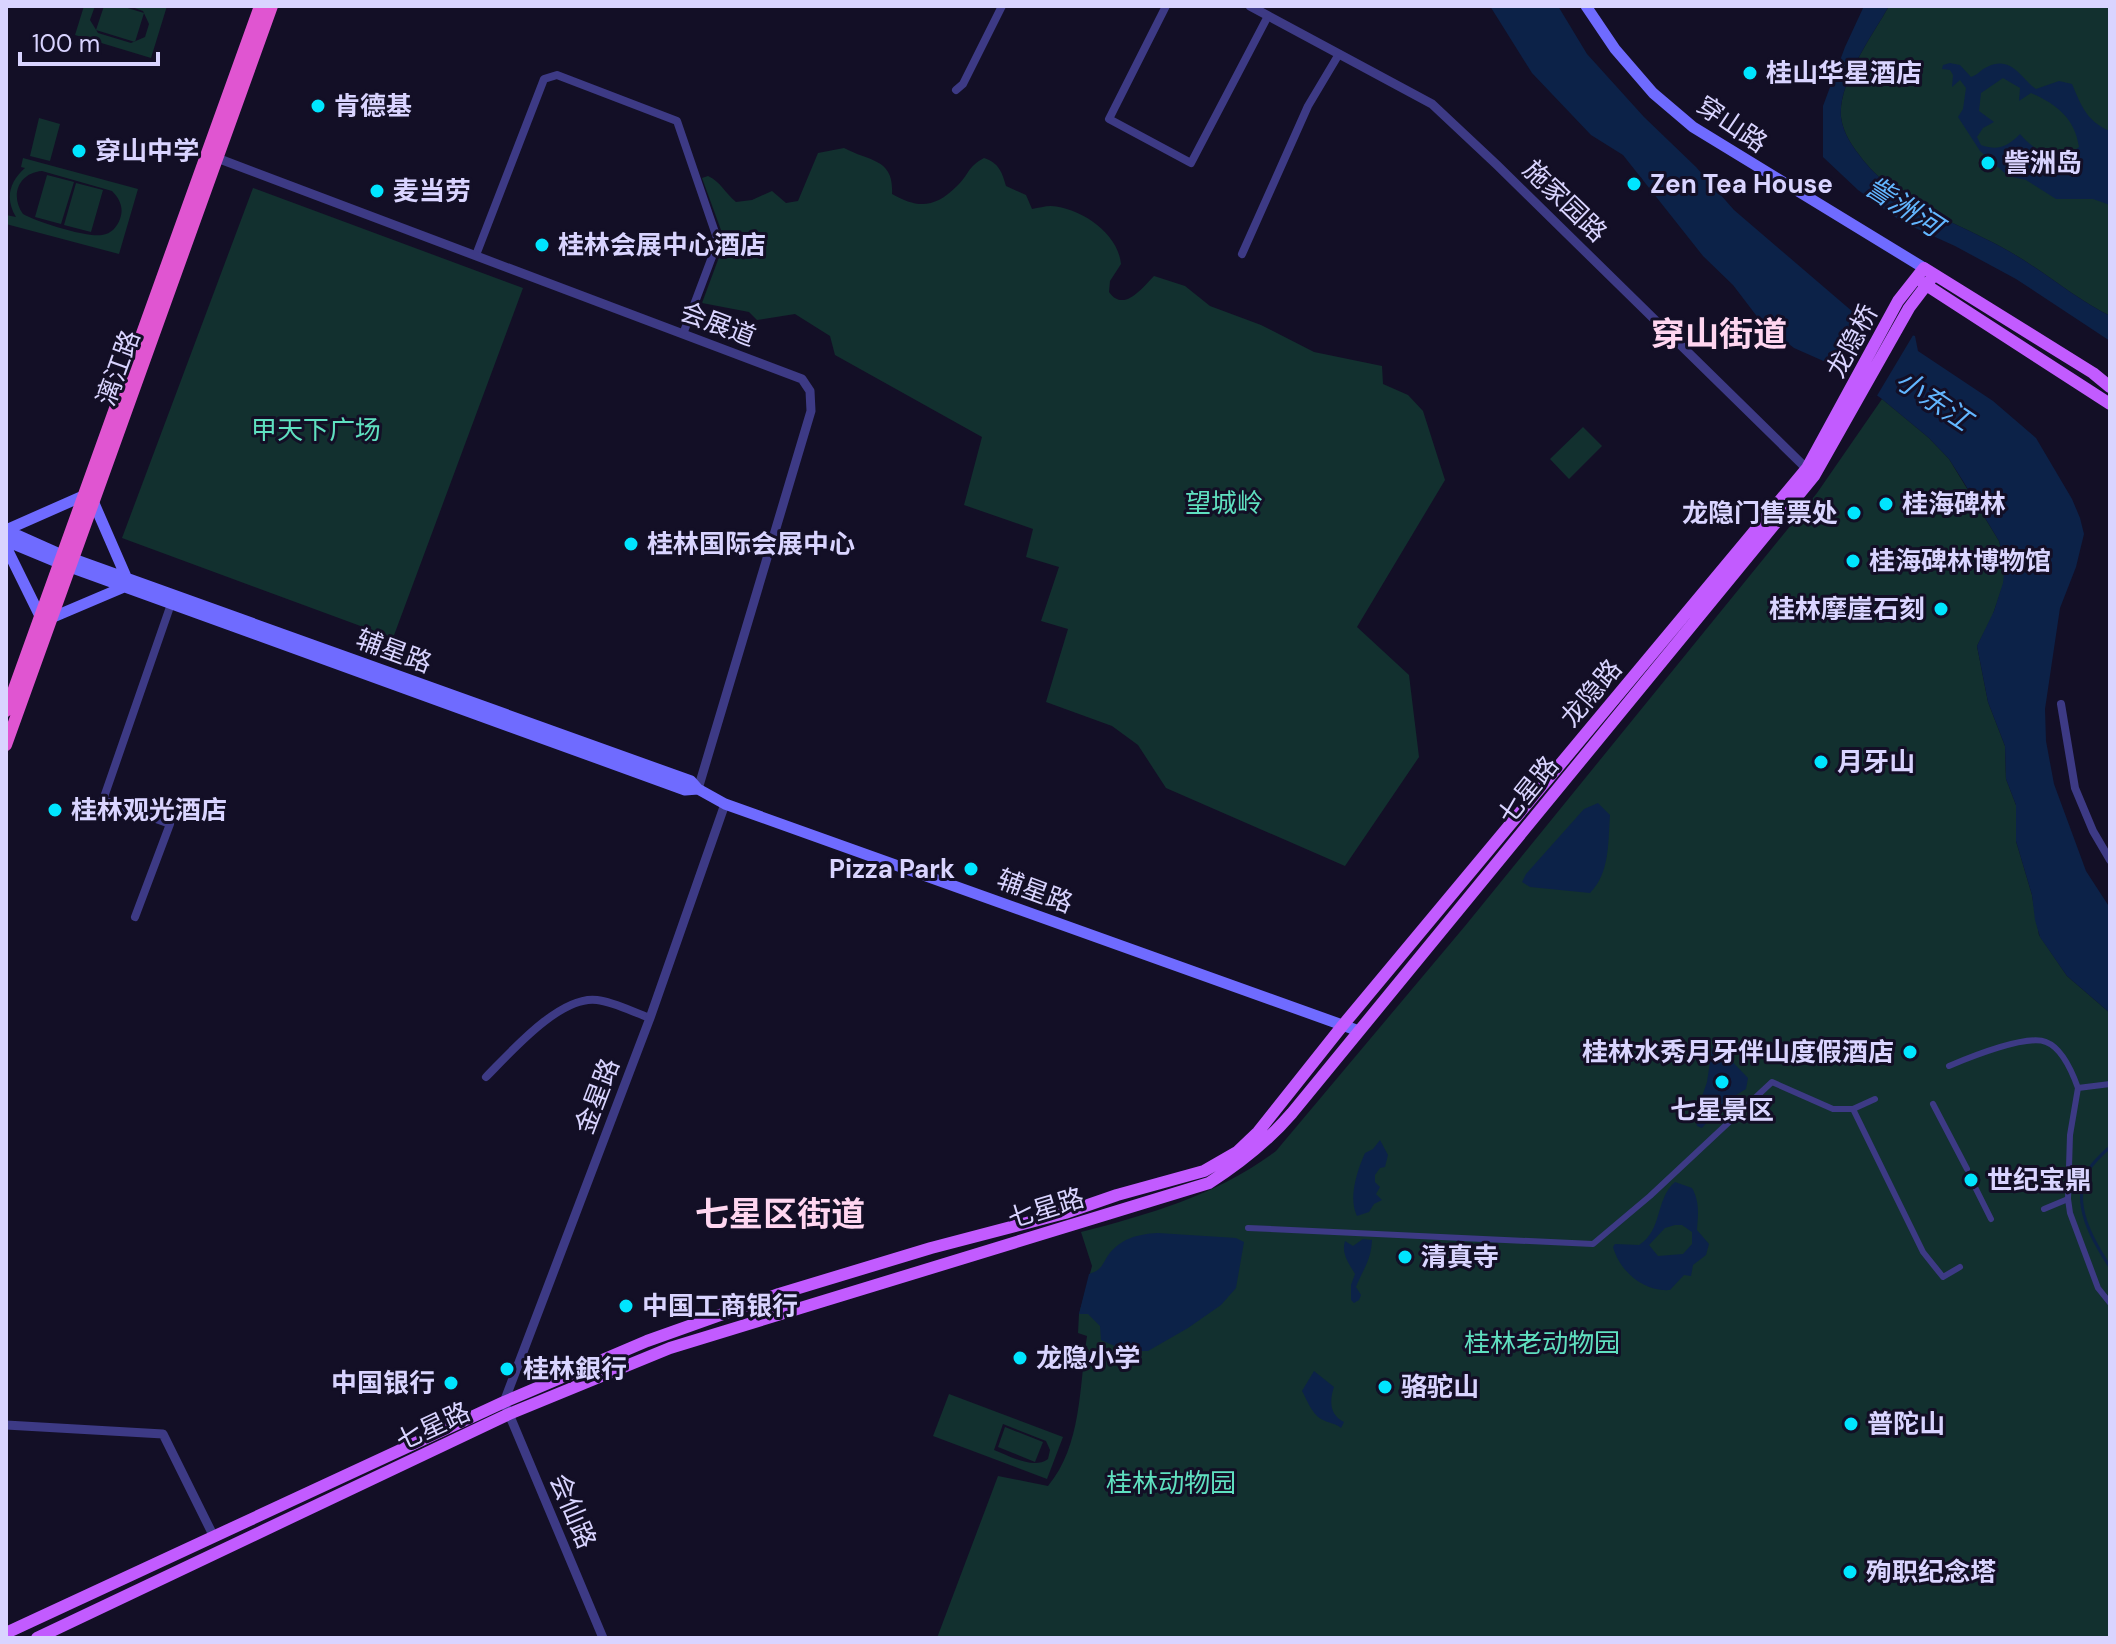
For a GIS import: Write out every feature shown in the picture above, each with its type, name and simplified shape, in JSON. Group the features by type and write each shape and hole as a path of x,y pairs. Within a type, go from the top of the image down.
{"highway":[{"name":"漓江路","path":"6,745 46,617 260,6"},
{"name":"漓江路","path":"88,499 272,6"},
{"name":"漓江路","path":"6,711 46,617"}],"main road":[{"name":"穿山路","path":"1586,6 1615,49 1653,93 1693,127 1925,277 2110,404"},
{"name":"穿山路","path":"1925,277 2093,373 2110,387"},
{"name":"龙隐桥","path":"1849,405 1903,305 1925,277"},
{"name":"龙隐路","path":"1237,1152 1279,1108 1343,1025 1810,472 1849,405"},
{"name":"七星路","path":"6,1633 506,1408 670,1348 1209,1183 1274,1134 1810,472"},
{"path":"6,530 88,499 126,583 46,617 6,547"},
{"path":"6,530 66,561"},
{"path":"6,541 66,561"},
{"name":"辅星路","path":"66,561 691,781 698,789 725,804 1359,1031"},
{"name":"辅星路","path":"126,583 171,604 685,790 698,789"},
{"name":"七星路","path":"37,1638 633,1347 779,1294 1204,1171 1237,1152"}],"street":[{"path":"956,90 963,84 1002,6"},
{"path":"1166,6 1109,119 1191,163 1268,16"},
{"name":"施家园路","path":"1250,6 1432,104 1810,472"},
{"path":"1242,254 1308,106 1339,54"},
{"path":"476,255 544,79 557,75 662,115 677,121 682,132 718,241 683,334"},
{"name":"会展道","path":"217,158 802,379 810,391 811,411 698,789"},
{"path":"135,917 170,824 103,800 171,604"},
{"path":"2061,704 2072,780 2093,831 2110,860"},
{"name":"金星路","path":"506,1408 650,1018 725,804"},
{"path":"486,1077 564,1007 595,999 650,1018"},
{"path":"1949,1066 2006,1046 2040,1041 2047,1042 2057,1051 2072,1072 2078,1088 2070,1135 2070,1213 2098,1288 2110,1303"},
{"path":"1248,1228 1593,1244 1650,1196 1772,1082 1833,1109 1853,1109 1875,1099"},
{"path":"2078,1088 2110,1084"},
{"path":"1933,1104 1967,1169"},
{"path":"1853,1109 1923,1252 1943,1277 1960,1267"},
{"path":"1976,1189 1991,1219"},
{"path":"2044,1209 2068,1199"},
{"name":"会仙路","path":"506,1408 603,1638"},
{"path":"6,1425 163,1434 214,1537"}],"green space":[{"path":"84,6 95,6 90,20 98,33 131,43 145,37 149,24 143,11 129,6 167,6 151,58 75,35"},
{"path":"104,6 121,6 144,13 135,42 96,30"},
{"name":"訾洲岛","path":"1889,6 2110,6 2110,316 1993,242 1914,203 1879,177 1863,160 1844,129 1842,103 1850,74"},
{"path":"39,118 60,124 50,161 30,156"},
{"name":"望城岭","path":"844,148 885,167 892,182 892,194 918,204 941,199 961,182 974,165 984,158 989,160 999,169 1006,186 1026,195 1032,209 1049,206 1062,208 1086,217 1105,233 1113,242 1121,264 1110,281 1109,292 1115,298 1121,300 1133,296 1154,276 1185,286 1210,306 1261,325 1314,352 1382,366 1383,384 1408,395 1423,411 1445,480 1357,627 1409,675 1419,757 1345,866 1166,788 1138,745 1112,726 1046,702 1068,629 1041,621 1059,567 1026,557 1033,529 964,505 982,437 835,355 830,336 795,314 757,320 749,312 702,303 725,241 702,178 712,178 736,202 752,200 772,191 786,203 798,201 818,153"},
{"path":"23,158 138,189 119,254 6,224 6,215 16,217 10,191 25,168 21,167","holes":["42,171 112,191 122,211 113,230 102,235 75,232 30,217 23,214 17,200 22,181"]},
{"path":"47,175 74,182 61,224 35,217"},
{"path":"76,183 103,190 91,232 64,225"},
{"name":"甲天下广场","path":"253,188 523,288 393,638 122,538"},
{"name":"七星景区","path":"1882,399 1949,459 1999,541 2005,562 2004,582 1992,617 1977,646 1988,702 2005,746 2006,779 2016,805 2016,841 2032,895 2039,935 2067,976 2110,1013 2110,1638 937,1638 998,1476 1048,1486 1067,1452 1077,1415 1087,1336 1078,1333 1079,1314 1092,1266 1081,1232 1157,1210 1207,1191 1276,1151 1465,926 1817,493"},
{"path":"1583,427 1602,446 1569,479 1550,459"},
{"path":"949,1394 1063,1437 1047,1479 933,1436","holes":["1003,1424 1046,1441 1050,1450 1048,1459 1042,1462 1021,1461 994,1450"]},
{"path":"1005,1427 1043,1442 1035,1462 998,1447"}],"water":[{"name":"小东江","path":"1490,6 1558,6 1587,54 1734,210 1860,318 1915,336 1918,351 1993,401 2036,438 2072,499 2084,534 2076,567 2060,608 2045,709 2046,741 2054,784 2086,871 2110,908 2110,1013 2067,976 2040,937 2035,920 2032,895 2016,841 2016,805 2006,779 2005,746 1988,702 1977,646 1994,611 2003,583 2005,562 1999,541 1963,481 1949,459 1929,438 1882,399 1837,367 1794,348 1762,323 1733,285 1703,256 1623,155 1591,135 1532,73"},
{"name":"訾洲河","path":"1864,6 1889,6 1850,74 1842,103 1844,129 1863,160 1879,177 1914,203 1993,242 2110,316 2110,341 2016,279 1902,222 1858,190 1823,157 1823,106"},
{"path":"2003,64 2015,69 2036,89 2059,81 2072,84 2090,118 2110,131 2110,205 2093,199 2056,199 2026,180 2008,176 1980,151 1958,117 1963,109 1966,88 1960,80 1952,87 1953,75 1950,70 1942,69 1943,65 1960,65 1971,77 1987,67","holes":["2003,78 2020,88 2019,101 2031,93 2063,114 2073,128 2079,147 2055,156 2033,147 2020,134 2002,147 1981,145 1977,137 1983,128 1994,122 1979,111 1981,93"]},
{"path":"1598,803 1610,815 1608,846 1605,867 1590,893 1530,887 1522,882 1584,809"},
{"path":"1712,1048 1720,1049 1748,1078 1746,1089 1723,1103 1702,1128 1697,1126 1695,1117 1707,1082"},
{"path":"1380,1140 1388,1155 1385,1167 1375,1175 1375,1182 1380,1187 1376,1194 1382,1200 1374,1204 1369,1212 1357,1216 1353,1193 1357,1176 1365,1153"},
{"path":"1675,1182 1692,1188 1697,1203 1697,1230 1709,1244 1706,1255 1693,1265 1691,1276 1684,1275 1670,1290 1660,1290 1634,1279 1621,1265 1613,1247 1615,1244 1639,1245 1647,1239","holes":["1682,1225 1692,1232 1692,1244 1683,1254 1658,1256 1649,1245 1665,1228"]},
{"path":"1158,1233 1236,1238 1244,1242 1236,1288 1221,1305 1148,1351 1126,1351 1101,1340 1100,1326 1088,1314 1079,1314 1089,1274 1100,1268 1123,1242 1136,1236"},
{"path":"1363,1239 1372,1240 1356,1287 1361,1295 1354,1303 1351,1300 1351,1285 1355,1274 1346,1258 1344,1246 1345,1241 1353,1246"},
{"path":"1314,1371 1334,1387 1332,1408 1344,1422 1341,1428 1318,1417 1302,1391"}],"pier":[{"path":"1866,316 1915,332 1875,399 1834,370"}],"waterway":[{"path":"2110,1147 2088,1171 2081,1196 2091,1234 2110,1267"}],"place":[{"name":"桂山华星酒店","path":"1750,73"},
{"name":"肯德基","path":"318,106"},
{"name":"穿山中学","path":"79,151"},
{"name":"訾洲岛","path":"1988,163"},
{"name":"Zen Tea House","path":"1634,184"},
{"name":"麦当劳","path":"377,191"},
{"name":"桂林会展中心酒店","path":"542,245"},
{"name":"桂海碑林","path":"1886,504"},
{"name":"龙隐门售票处","path":"1854,513"},
{"name":"桂林国际会展中心","path":"631,544"},
{"name":"桂海碑林博物馆","path":"1853,561"},
{"name":"桂林摩崖石刻","path":"1941,609"},
{"name":"月牙山","path":"1821,762"},
{"name":"桂林观光酒店","path":"55,810"},
{"name":"Pizza Park","path":"971,869"},
{"name":"桂林水秀月牙伴山度假酒店","path":"1910,1052"},
{"name":"七星景区","path":"1722,1082"},
{"name":"世纪宝鼎","path":"1971,1180"},
{"name":"清真寺","path":"1405,1257"},
{"name":"中国工商银行","path":"626,1306"},
{"name":"龙隐小学","path":"1020,1358"},
{"name":"桂林銀行","path":"507,1369"},
{"name":"中国银行","path":"451,1383"},
{"name":"骆驼山","path":"1385,1387"},
{"name":"普陀山","path":"1851,1424"},
{"name":"殉职纪念塔","path":"1850,1572"}],"district":[{"name":"穿山街道","path":"1719,334"},
{"name":"七星区街道","path":"780,1214"}],"park label":[{"name":"桂林老动物园","path":"1542,1343"},
{"name":"桂林动物园","path":"1171,1483"}]}
